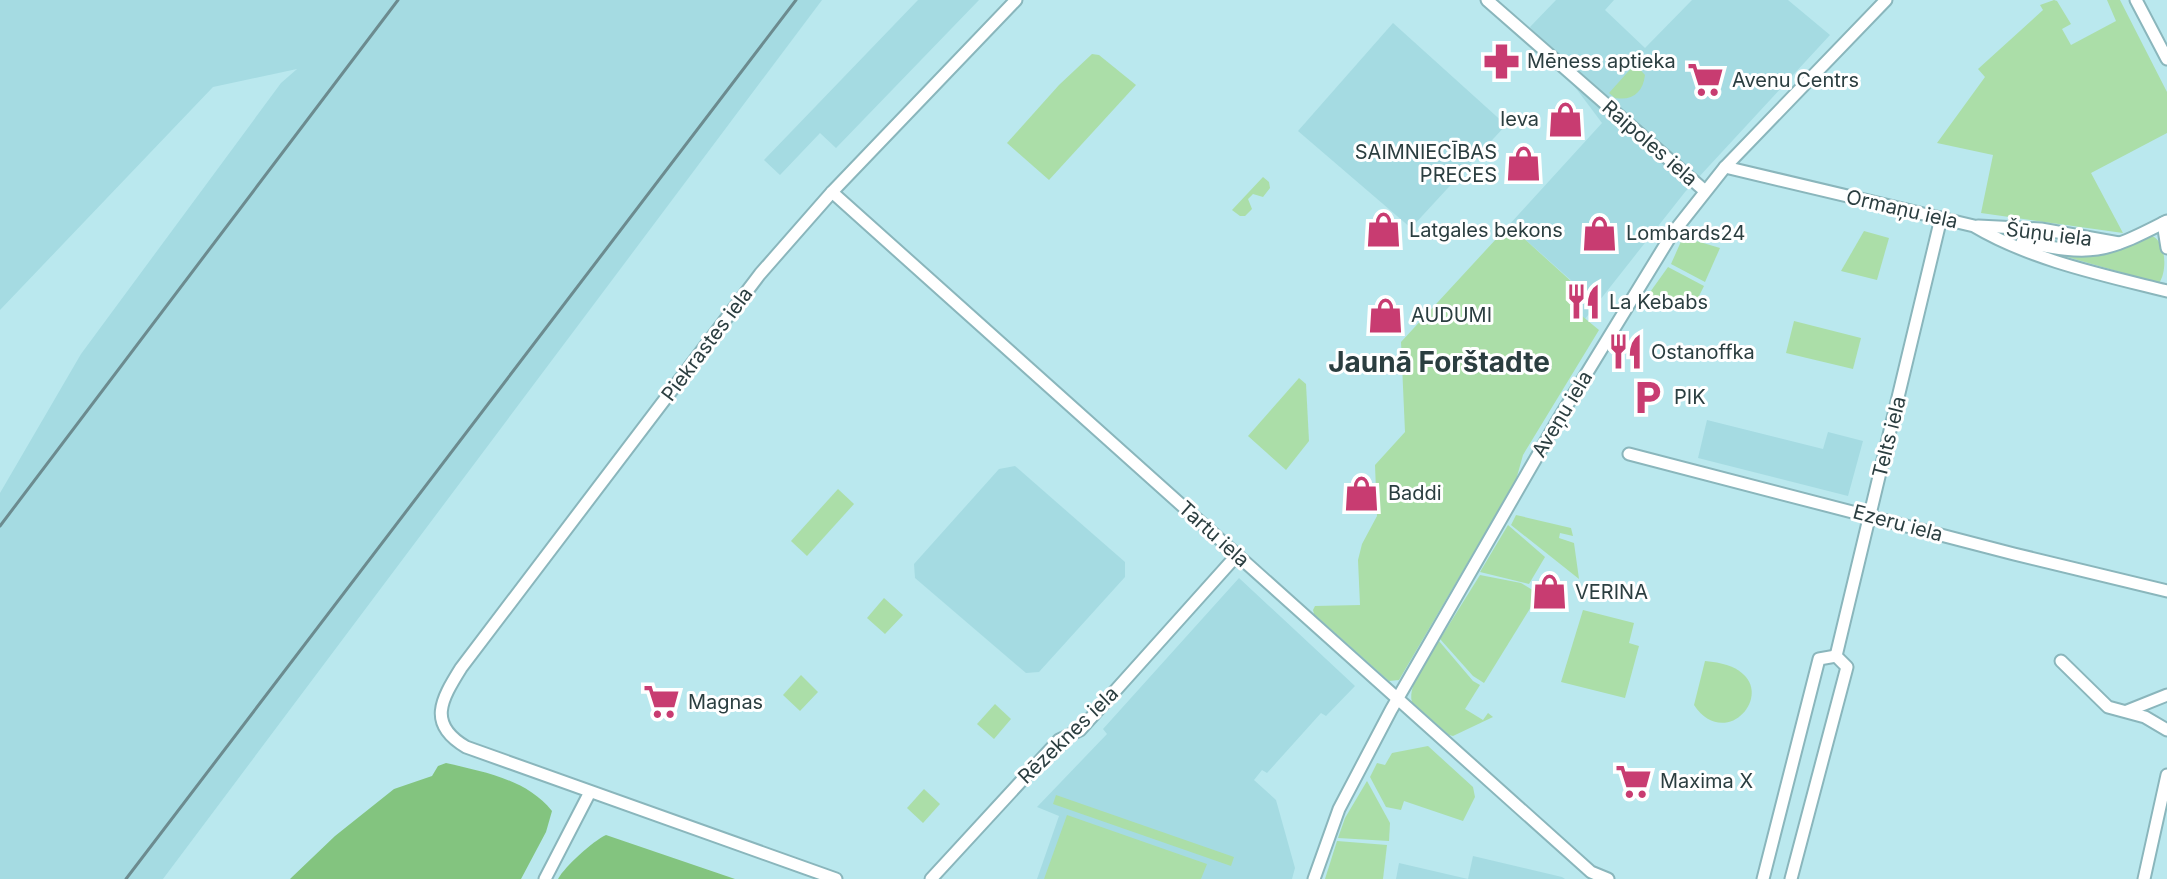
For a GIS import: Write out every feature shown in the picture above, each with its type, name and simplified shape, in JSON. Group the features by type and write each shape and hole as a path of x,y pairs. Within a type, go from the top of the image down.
{"street":[{"name":"Piekrastes iela","path":"590,792 466,747 445,731 440,718 450,687 461,668 760,274 832,192 1016,0"},
{"name":"Raipoles iela","path":"1487,0 1705,191"},
{"name":"Aveņu iela","path":"1314,879 1339,809 1397,699 1636,290 1672,234 1725,167 1886,0"},
{"path":"2136,0 2167,59"},
{"name":"Ormaņu iela","path":"1725,167 1974,226 1990,236 2066,263 2165,287"},
{"name":"Tartu iela","path":"832,192 1599,878"},
{"name":"Telts iela","path":"1836,656 1941,218"},
{"path":"2165,222 2167,248"},
{"name":"Šūņu iela","path":"1990,236 2080,252 2102,250 2124,243 2165,222"},
{"name":"Šūņu iela","path":"1974,226 2041,229 2124,243"},
{"name":"Ezeru iela","path":"1629,454 2167,591"},
{"name":"Rēzeknes iela","path":"931,879 1059,740 1080,730 1237,555"},
{"name":"Telts iela","path":"1763,879 1819,659 1836,656"},
{"name":"Telts iela","path":"1791,879 1847,667 1836,656"},
{"path":"2061,661 2108,707 2145,717 2167,730"},
{"path":"2125,712 2167,695"},
{"path":"2144,879 2167,775"},
{"path":"545,879 590,792 836,879"}],"shaded area":[{"path":"0,0 822,0 163,879 0,879 0,493 81,354 281,83 297,69 213,87 0,310"},
{"path":"918,0 979,0 836,148 820,133 780,175 764,160"},
{"path":"1556,0 1614,0 1605,10 1645,48 1692,0 1788,0 1830,35 1685,192 1585,319 1570,306 1583,291 1509,225 1602,123 1530,27"},
{"path":"1393,23 1506,125 1411,228 1298,131"},
{"path":"1707,420 1823,449 1828,432 1863,441 1848,496 1698,458"},
{"path":"1015,466 1125,562 1125,577 1039,672 1026,673 915,578 914,564 999,469"},
{"path":"1239,578 1355,686 1326,716 1321,713 1267,773 1262,770 1254,780 1276,800 1295,868 1292,879 1037,879 1059,816 1037,807 1107,734 1103,729"},
{"path":"1473,856 1565,879 1468,879"},
{"path":"1399,863 1468,879 1396,879"}],"green space":[{"path":"2054,0 2071,24 2062,29 2071,45 2116,21 2107,0 2120,0 2167,92 2167,133 2091,173 2123,233 1981,213 1993,155 1937,143 1985,77 1978,69 2043,10 2040,5"},
{"path":"1092,54 1099,55 1136,85 1049,180 1007,143 1059,85"},
{"path":"1635,64 1645,75 1642,86 1632,97 1615,98 1609,93"},
{"path":"1263,177 1270,188 1263,197 1253,194 1248,199 1252,209 1245,216 1232,210"},
{"path":"1509,225 1583,292 1570,306 1599,330 1523,455 1516,480 1399,680 1389,681 1313,610 1315,606 1360,605 1358,560 1362,544 1377,516 1375,465 1405,432 1401,342"},
{"path":"1864,231 1889,238 1877,280 1841,271"},
{"path":"2152,236 2161,244 2163,251 2163,272 2159,283 2067,257 2066,260 2032,248 2093,254 2121,248"},
{"path":"1683,237 1720,248 1705,282 1671,264"},
{"path":"1668,267 1704,286 1693,308 1648,295"},
{"path":"1794,321 1861,338 1853,369 1786,353"},
{"path":"1299,378 1306,384 1309,441 1286,470 1248,436"},
{"path":"838,489 854,504 807,556 791,541"},
{"path":"1516,515 1571,528 1573,536 1560,533 1559,538 1574,543 1579,579 1511,525"},
{"path":"1508,525 1545,557 1529,584 1480,572"},
{"path":"1480,575 1521,583 1539,594 1484,683 1473,676 1440,639"},
{"path":"884,598 903,615 885,634 867,618"},
{"path":"1583,610 1634,623 1629,643 1639,646 1625,698 1561,682"},
{"path":"1439,641 1480,685 1465,709 1483,720 1488,713 1493,717 1453,736 1412,702 1416,679"},
{"path":"1705,661 1732,667 1747,679 1752,693 1748,707 1738,718 1724,723 1709,719 1694,705"},
{"path":"801,675 818,692 800,711 783,695"},
{"path":"995,704 1011,719 994,739 977,724"},
{"path":"1428,746 1473,787 1475,797 1463,821 1404,801 1401,810 1386,807 1370,777 1377,763 1385,765 1392,753"},
{"path":"446,763 504,778 530,791 552,811 546,832 521,879 290,879 335,836 394,789 432,776 438,766"},
{"path":"1367,781 1390,823 1389,841 1338,838 1345,818"},
{"path":"924,789 940,804 923,823 907,808"},
{"path":"1056,795 1234,857 1231,866 1053,804"},
{"path":"1067,815 1207,864 1201,879 1044,879"},
{"path":"606,835 735,879 558,879 580,854"},
{"path":"1337,841 1387,845 1383,879 1325,879"}],"railway":[{"path":"0,526 398,0"},
{"path":"126,879 796,0"}],"place":[{"name":"Mēness aptieka","path":"1501,61"},
{"name":"Avenu Centrs","path":"1706,80"},
{"name":"Ieva","path":"1565,119"},
{"name":"SAIMNIECĪBAS PRECES","path":"1523,164"},
{"name":"Latgales bekons","path":"1383,230"},
{"name":"Lombards24","path":"1600,233"},
{"name":"La Kebabs","path":"1583,302"},
{"name":"AUDUMI","path":"1385,315"},
{"name":"Ostanoffka","path":"1625,352"},
{"name":"PIK","path":"1648,397"},
{"name":"Baddi","path":"1362,493"},
{"name":"VERINA","path":"1549,592"},
{"name":"Magnas","path":"662,702"},
{"name":"Maxima X","path":"1634,781"}],"district":[{"name":"Jaunā Forštadte","path":"1439,362"}]}
